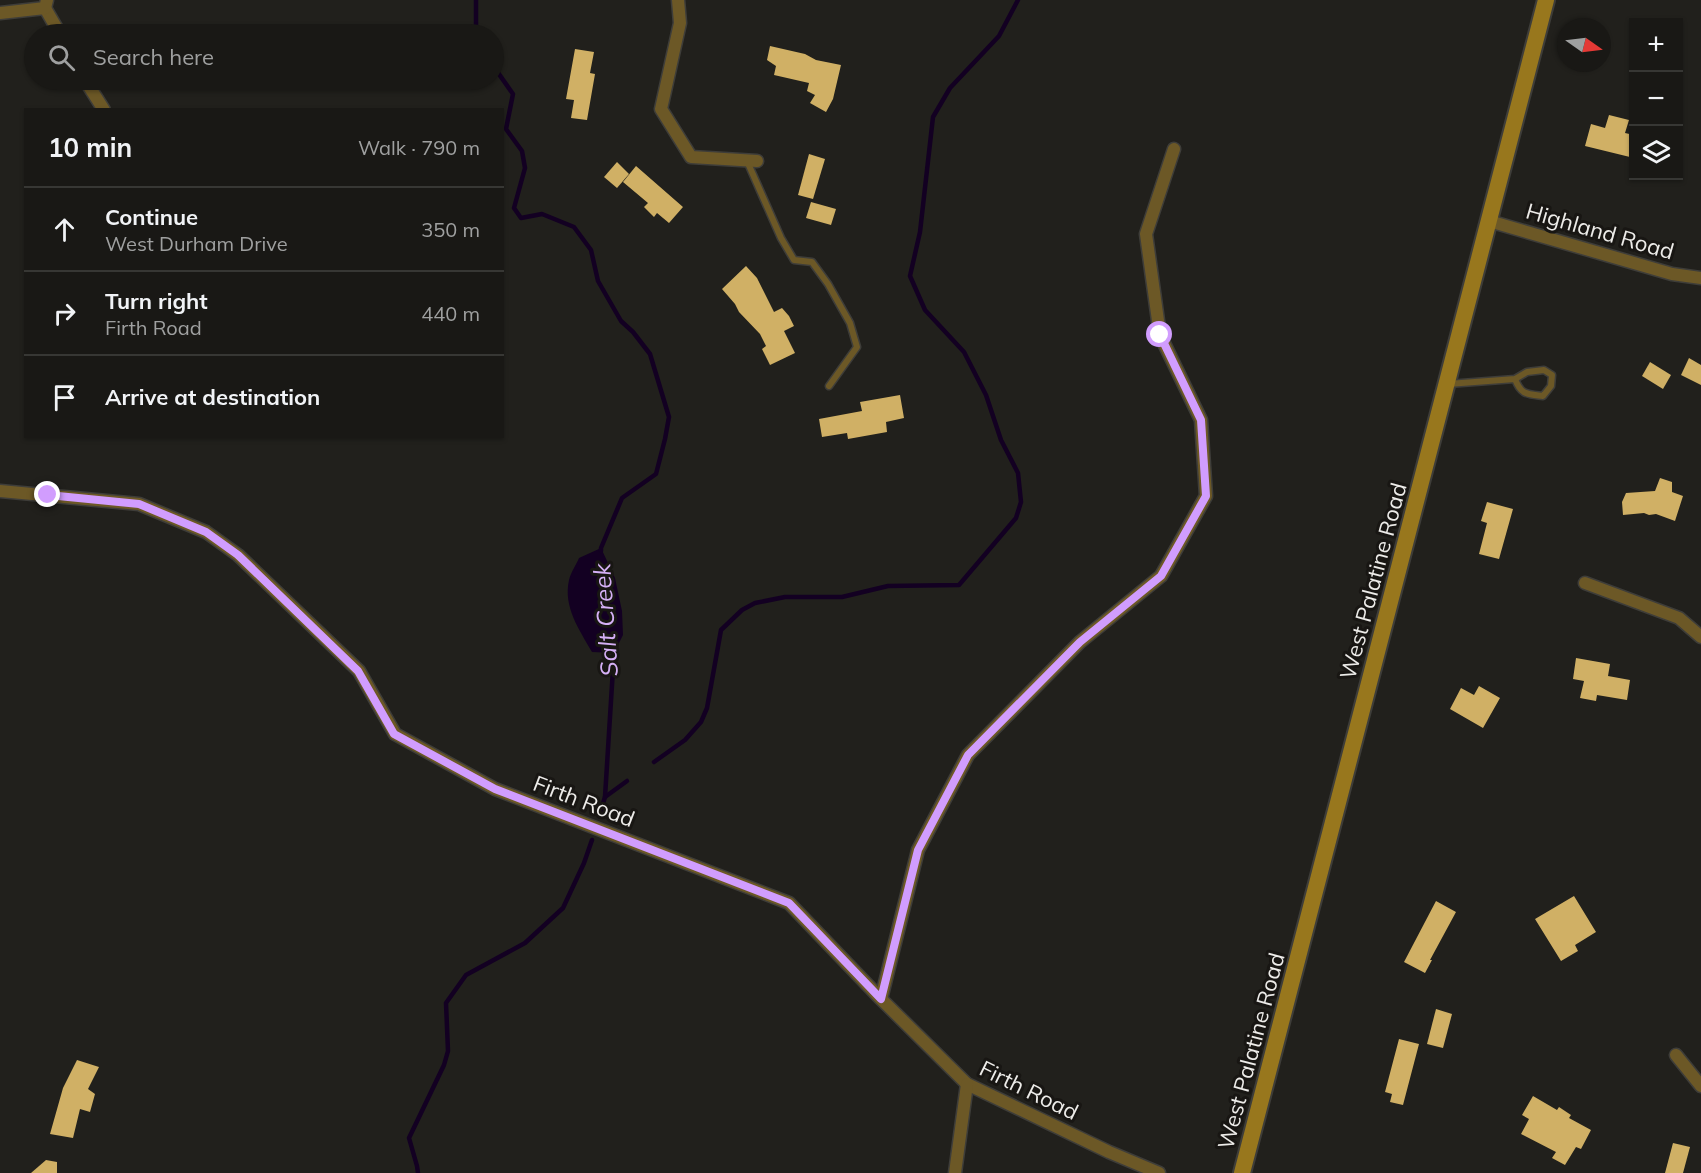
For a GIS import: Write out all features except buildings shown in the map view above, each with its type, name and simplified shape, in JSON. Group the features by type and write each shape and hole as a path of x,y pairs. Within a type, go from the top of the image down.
{"main road":[{"name":"West Palatine Road","path":"1242,1173 1546,0"}],"street":[{"path":"678,0 680,23 661,109 691,157 752,160"},
{"path":"0,13 46,4 55,24"},
{"path":"91,90 103,108"},
{"path":"881,999 918,850 968,755 1080,642 1161,576 1206,496 1201,420 1160,335 1146,234 1174,149"},
{"name":"Highland Road","path":"1489,221 1672,274 1701,278"},
{"name":"Firth Road","path":"0,491 139,504 206,532 238,555 358,671 394,734 495,789 789,903 881,999 968,1084 1109,1152 1159,1173"},
{"path":"1585,583 1678,618 1701,637"},
{"path":"1676,1055 1701,1086"},
{"path":"955,1173 968,1084"}],"lane":[{"path":"752,160 781,238 794,260 812,262 850,322 856,347 829,386"},
{"path":"1447,384 1515,379 1527,372 1544,370 1552,375 1551,386 1543,396 1530,395 1519,389 1515,379"}],"water":[{"path":"601,548 615,578 622,611 623,635 614,653 592,652 573,618 568,599 569,580 579,558"}],"waterway":[{"name":"Salt Creek","path":"476,0 476,24"},
{"path":"654,762 685,740 701,722 707,708 721,630 742,610 755,603 785,597 842,597 888,586 959,585 1016,518 1021,502 1018,473 1001,440 986,395 964,352 925,310 910,276 920,232 933,117 950,88 999,36 1018,0"},
{"name":"Salt Creek","path":"504,81 513,94 506,129 522,151 525,168 514,208 521,218 542,214 574,227 591,250 598,281 621,321 650,354 669,417 656,474 622,498 601,551"},
{"name":"Salt Creek","path":"599,816 605,797 614,653 612,649"},
{"path":"605,797 627,781"},
{"name":"Salt Creek","path":"418,1173 409,1138 444,1065 448,1051 446,1003 466,975 525,943 563,908 592,840"}],"route":[{"path":"48,495 139,504 206,532 238,555 358,671 394,734 495,789 789,903 881,999 918,850 968,755 1080,642 1161,576 1206,496 1201,420 1160,335"}]}
